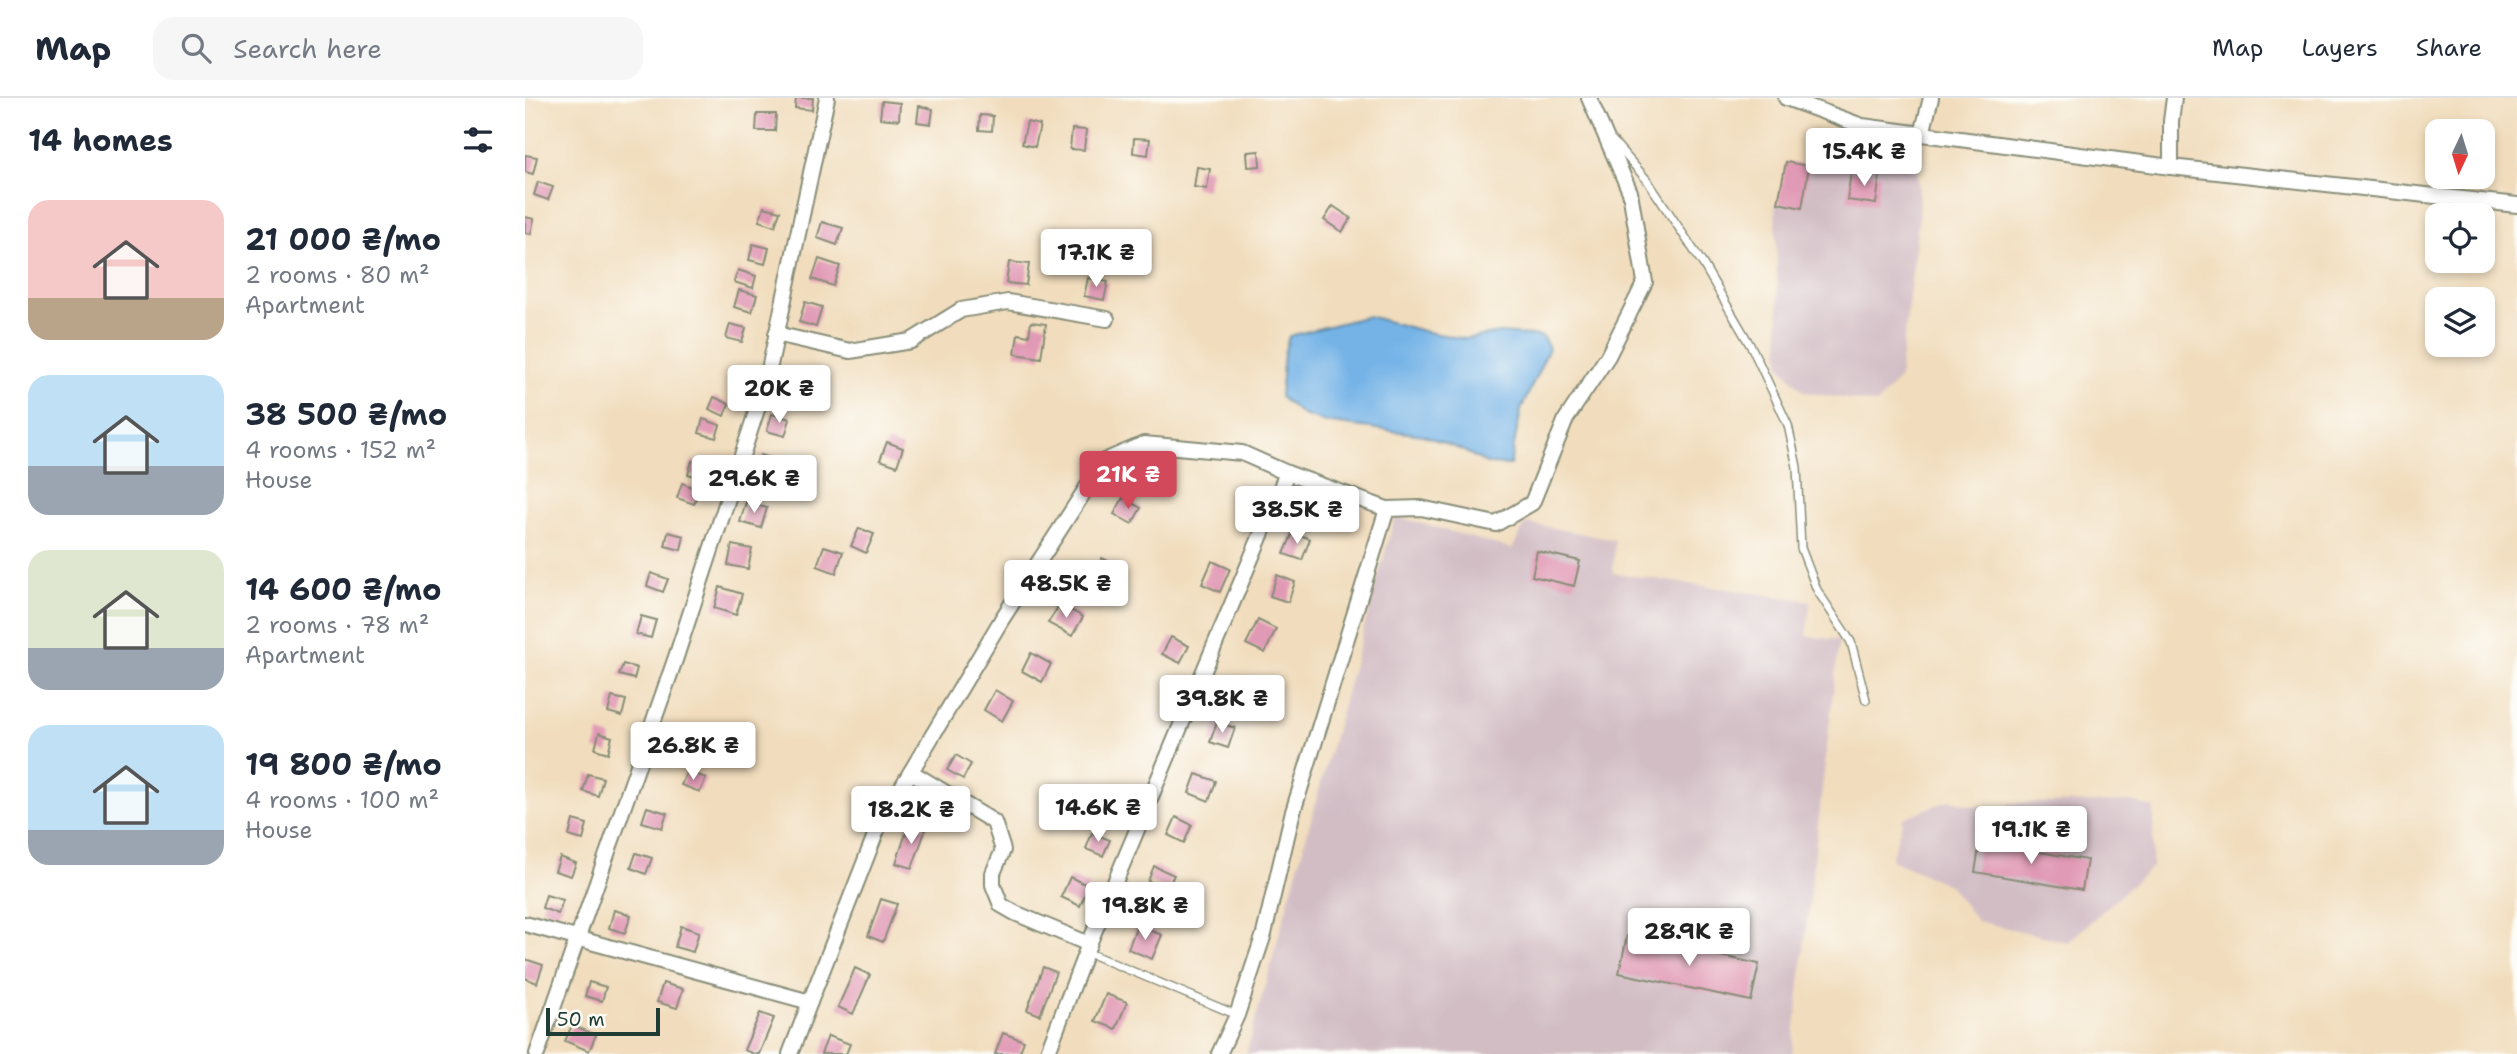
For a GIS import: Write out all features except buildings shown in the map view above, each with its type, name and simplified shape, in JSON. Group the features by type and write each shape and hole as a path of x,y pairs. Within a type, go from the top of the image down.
{"street":[{"path":"537,1054 689,617 767,379 827,98"},
{"path":"790,1054 879,825 1002,619 1104,461 1144,444 1242,453 1287,473 1387,509 1421,508 1496,524 1532,503 1566,419 1608,356 1645,282 1630,192 1589,98"},
{"path":"1786,98 1862,127 2171,167 2517,205"},
{"path":"1922,134 1931,98"},
{"path":"2171,167 2174,98"},
{"path":"776,334 849,351 911,341 961,310 1008,302 1107,319"},
{"path":"1047,1054 1088,948 1287,473"},
{"path":"1219,1054 1237,1015 1263,934 1292,815 1387,509"},
{"path":"911,772 993,822 1003,850 993,873 993,885 1001,905 1088,948"},
{"path":"525,924 810,1002"}],"lane":[{"path":"1602,128 1647,180 1703,264 1753,350 1788,425 1797,467 1801,548 1817,590 1851,642 1866,700"},
{"path":"1088,948 1237,1015"}],"shaded area":[{"path":"1813,140 1917,160 1920,207 1899,378 1877,404 1804,392 1780,366 1775,203 1802,207"},
{"path":"1395,516 1512,549 1526,523 1615,540 1613,573 1810,601 1807,636 1839,640 1792,1054 1246,1054"},
{"path":"1950,800 2007,813 2009,803 2131,802 2154,808 2152,867 2068,942 1977,921 1949,885 1891,860 1903,818"}],"water":[{"path":"1368,316 1464,339 1500,333 1542,336 1549,348 1521,410 1510,465 1488,464 1462,450 1423,435 1324,422 1303,415 1280,397 1284,354 1289,336"}]}
